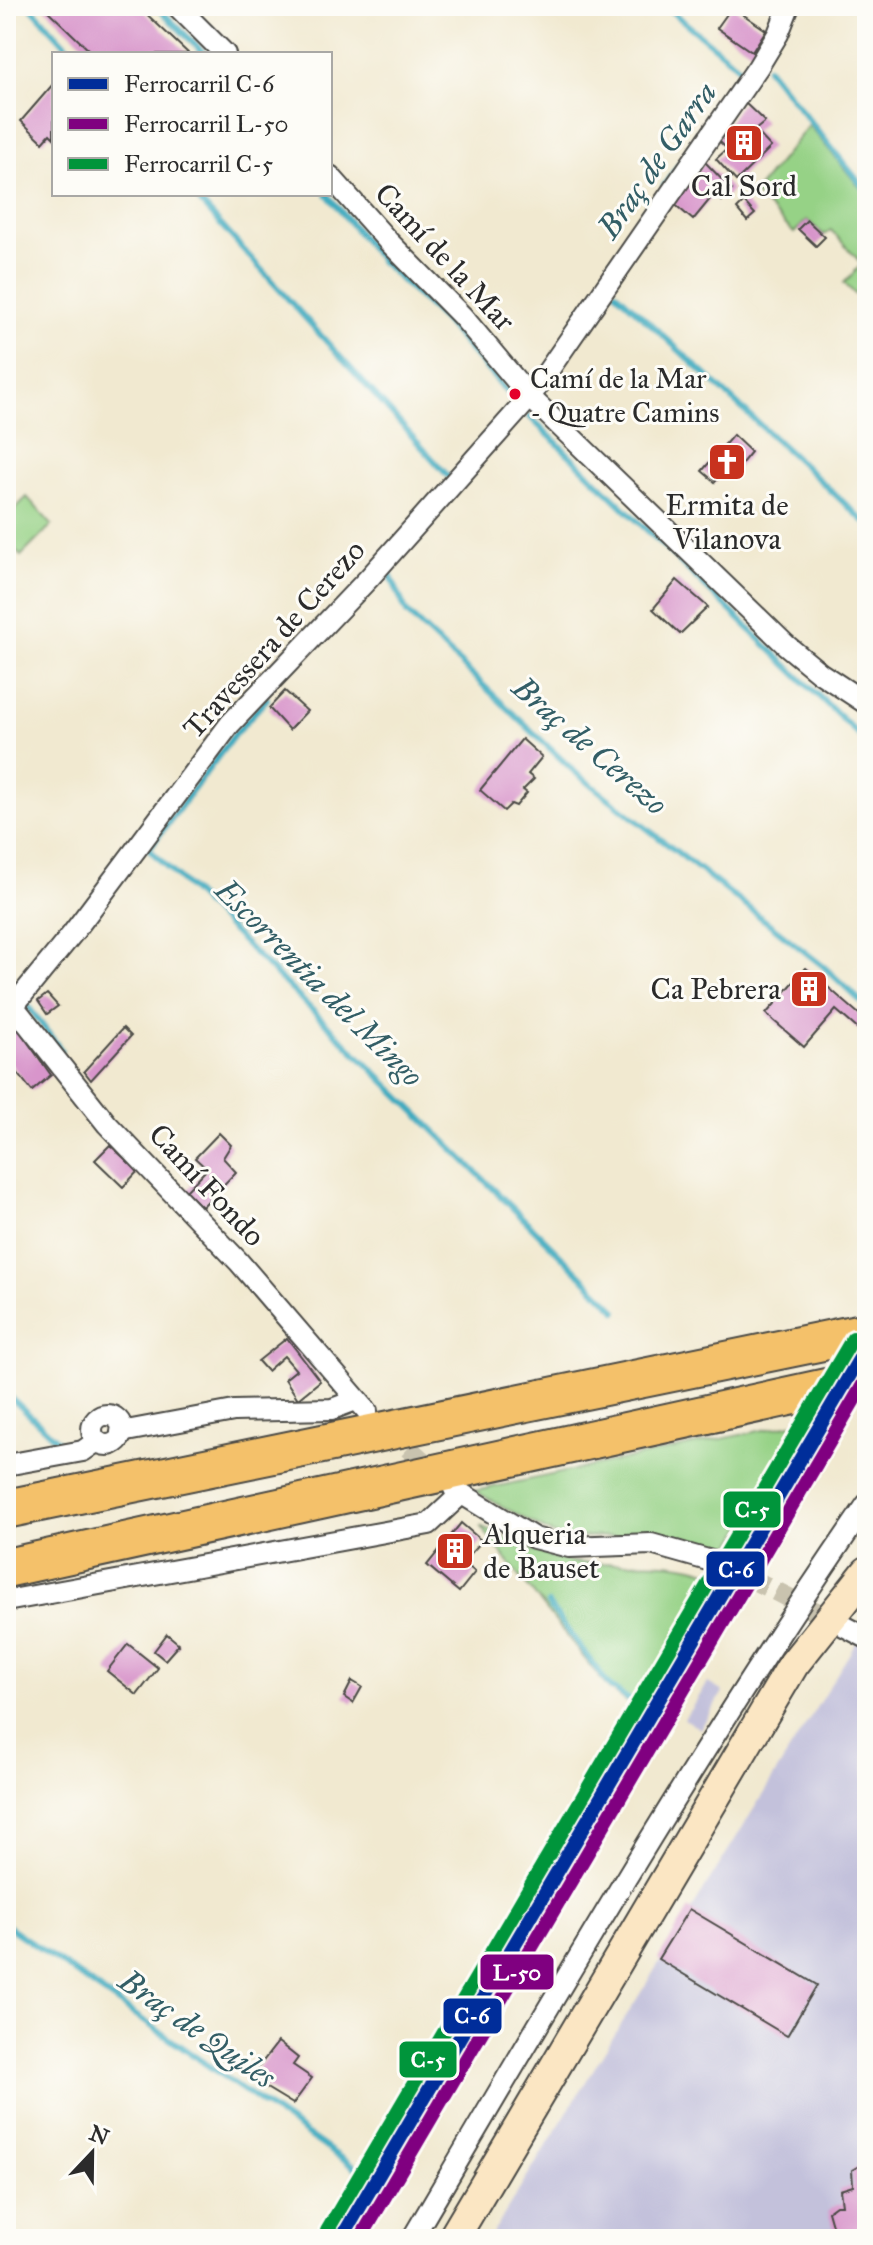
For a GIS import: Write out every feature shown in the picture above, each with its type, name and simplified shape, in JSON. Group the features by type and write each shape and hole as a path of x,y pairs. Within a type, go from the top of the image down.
{"highway":[{"path":"6,1509 867,1332"},
{"path":"6,1568 867,1379"}],"main road":[{"path":"453,2239 785,1679 867,1572"}],"street":[{"path":"177,6 223,52"},
{"name":"Travessera de Cerezo","path":"9,1006 175,802 230,724 369,578 530,397 758,67 778,34 789,6"},
{"name":"Camí de la Mar","path":"332,178 462,316 530,397 786,645 820,673 867,704"},
{"name":"Camí Fondo","path":"6,1465 83,1451 97,1441 113,1444 121,1432 234,1411 362,1406 239,1262 107,1124 9,1006"},
{"path":"6,1601 429,1524 457,1492 534,1538 569,1547 651,1544 722,1564"},
{"path":"412,2239 620,1887 809,1588 867,1504"},
{"path":"844,1626 867,1638"}],"shaded area":[{"path":"864,1630 867,2239 489,2239"},
{"path":"708,1683 723,1692 700,1729 684,1719"}],"green space":[{"path":"809,125 867,196 867,306 844,283 862,264 831,230 824,235 807,220 794,233 754,193"},
{"path":"27,497 52,525 21,556 6,541 6,518"},
{"path":"806,1421 729,1550 683,1536 558,1537 475,1491"},
{"path":"480,1526 557,1559 585,1563 666,1563 715,1574 635,1707 608,1688"}],"building":[{"path":"43,6 138,6 187,52 91,52"},
{"path":"732,7 766,30 752,52 717,28"},
{"path":"52,85 52,136 50,134 43,142 21,121"},
{"name":"Cal Sord","path":"743,101 765,122 755,130 771,147 736,181 716,159 727,149 717,139"},
{"path":"705,162 732,190 722,201 715,193 693,220 672,202"},
{"path":"744,202 755,214 747,221 737,209"},
{"path":"807,220 825,237 816,246 798,229"},
{"name":"Ermita de Vilanova","path":"733,435 751,452 729,479 722,474 715,482 702,471"},
{"path":"677,580 708,607 680,634 653,609"},
{"path":"285,691 307,711 289,730 269,708"},
{"path":"522,739 542,757 528,774 534,779 523,790 527,793 516,806 511,804 504,811 480,790"},
{"name":"Ca Pebrera","path":"806,968 867,1021 859,1030 836,1010 804,1047 766,1014"},
{"path":"47,994 58,1006 47,1014 38,1001"},
{"path":"14,1023 51,1075 32,1091 6,1058 6,1030"},
{"path":"123,1028 131,1036 91,1080 84,1071"},
{"path":"219,1133 231,1145 223,1158 236,1172 202,1207 186,1191 207,1169 195,1158"},
{"path":"110,1145 138,1171 123,1187 95,1160"},
{"path":"287,1338 320,1381 298,1399 285,1379 296,1370 284,1356 267,1371 258,1361"},
{"name":"Alqueria de Bauset","path":"461,1523 482,1541 463,1562 475,1572 459,1592 427,1565"},
{"path":"167,1634 179,1644 165,1660 154,1651"},
{"path":"128,1644 158,1668 137,1695 107,1671"},
{"path":"352,1681 362,1687 353,1703 344,1697"},
{"path":"689,1909 817,1985 787,2036 658,1959"},
{"path":"278,2042 298,2058 293,2065 312,2078 293,2104 250,2078"},
{"path":"859,2166 867,2167 867,2239 850,2236 836,2239 828,2211 842,2205 840,2190 853,2186 852,2170"}],"waterway":[{"name":"Braç de Cerezo","path":"30,6 72,52"},
{"path":"156,6 203,52"},
{"name":"Braç de Garra","path":"665,6 747,74"},
{"path":"767,68 867,192"},
{"name":"Braç de Garra","path":"664,186 680,163"},
{"name":"Braç de Cerezo","path":"195,196 448,476"},
{"path":"329,196 380,260 444,321 515,401"},
{"name":"Braç de Garra","path":"616,292 867,524"},
{"path":"530,417 867,743"},
{"name":"Braç de Cerezo","path":"391,566 388,570 407,613 576,773 823,966 867,1007"},
{"name":"Escorrentia del Mingo","path":"267,699 235,734 149,849 617,1311"},
{"path":"6,982 14,990"},
{"path":"27,1005 61,1050"},
{"path":"6,1393 65,1448"},
{"path":"548,1604 610,1687 637,1705"},
{"name":"Braç de Quiles","path":"6,1925 361,2172"}],"tunnel":[{"path":"386,1428 439,1476"},
{"path":"722,1564 840,1624"}],"rail line":[{"name":"C-5","path":"327,2231 853,1338"},
{"name":"C-6","path":"341,2239 867,1346"},
{"name":"L-50","path":"360,2239 867,1378"}],"place":[{"name":"Cal Sord","path":"744,143"},
{"name":"Camí de la Mar - Quatre Camins","path":"515,394"},
{"name":"Ermita de Vilanova","path":"727,462"},
{"name":"Ca Pebrera","path":"809,989"},
{"name":"Alqueria de Bauset","path":"455,1551"}]}
